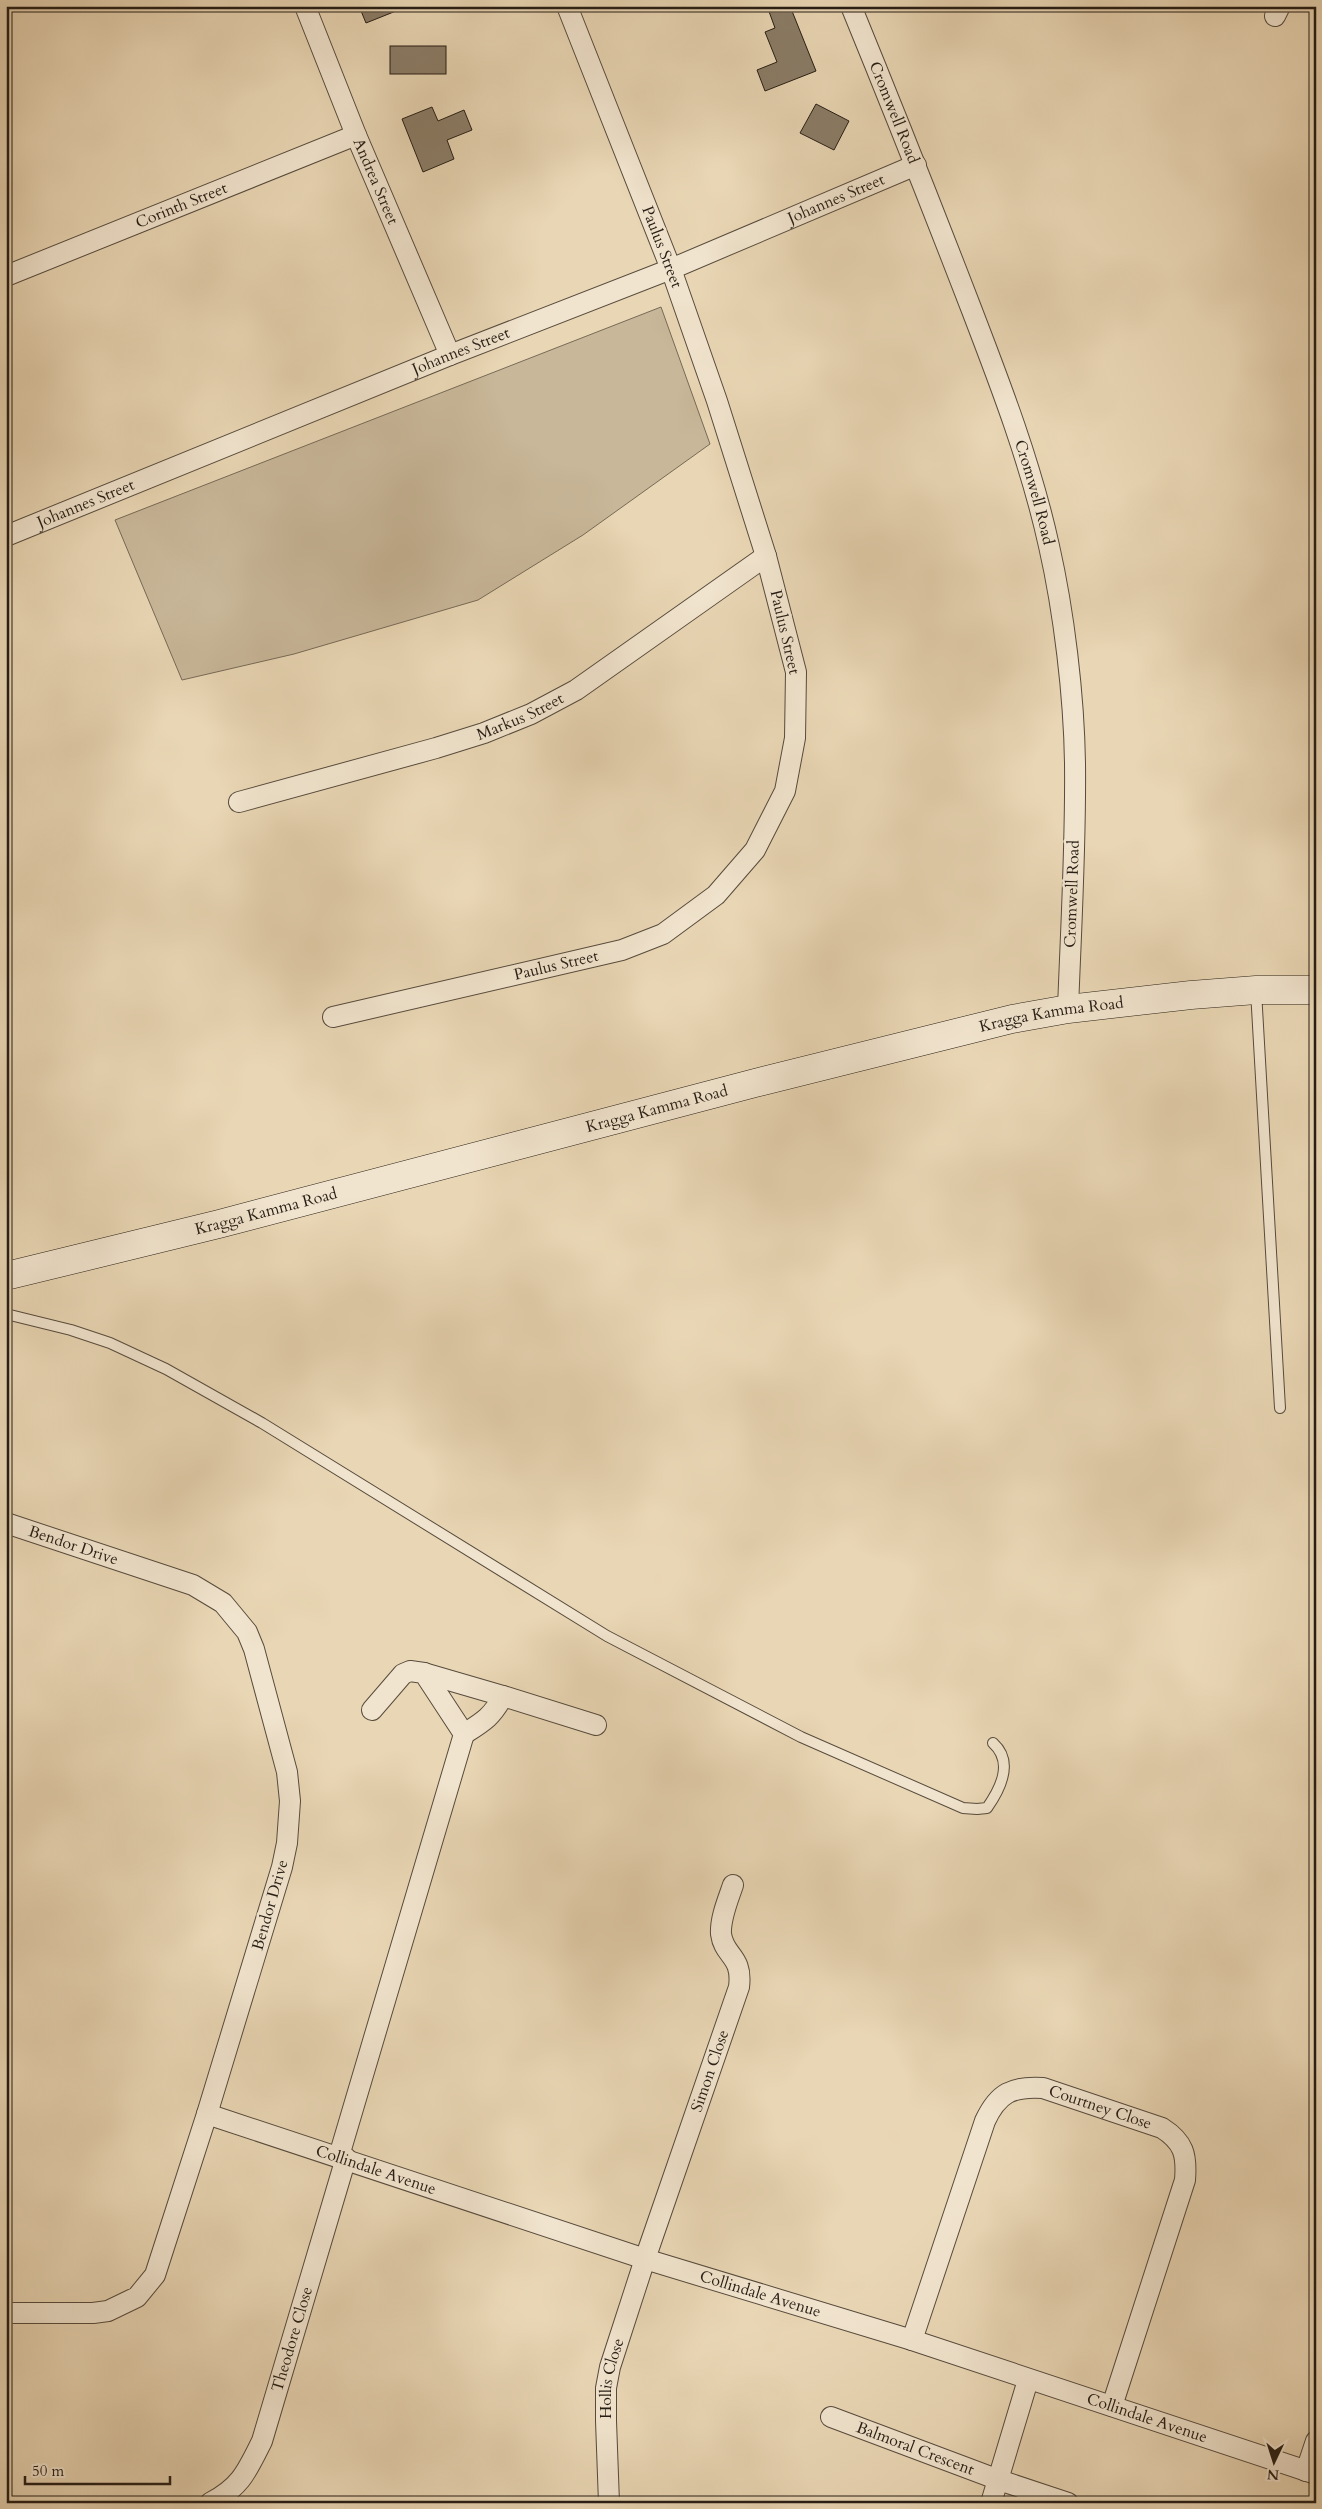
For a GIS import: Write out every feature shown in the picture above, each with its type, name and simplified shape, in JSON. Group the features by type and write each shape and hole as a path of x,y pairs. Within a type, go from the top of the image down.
{"main road":[{"name":"Kragga Kamma Road","path":"6,1276 219,1224 1012,1019 1068,1009 1191,995 1256,990 1316,990"}],"street":[{"name":"Andrea Street","path":"305,6 356,136 450,355"},
{"name":"Paulus Street","path":"333,1017 622,950 663,934 716,895 755,850 785,791 796,738 796,672 785,622 717,401 672,269 567,6"},
{"name":"Cromwell Road","path":"851,6 916,165 1022,446 1049,546 1061,618 1072,704 1075,762 1068,1009"},
{"name":"Corinth Street","path":"6,276 356,136"},
{"name":"Johannes Street","path":"6,536 450,355 672,269 916,165"},
{"name":"Markus Street","path":"239,802 436,748 484,733 531,714 576,690 766,556"},
{"name":"Bendor Drive","path":"6,1524 193,1585 223,1603 247,1632 254,1649 287,1772 290,1801 290,1822 282,1868 163,2255 148,2286 137,2297 108,2311 93,2314 6,2313"},
{"path":"372,1710 403,1674 410,1671 424,1673 596,1725"},
{"path":"424,1673 464,1734 487,1720 495,1711 503,1696"},
{"name":"Theodore Close","path":"210,2503 228,2494 246,2474 262,2441 464,1734"},
{"name":"Simon Close","path":"645,2259 739,1987 741,1973 738,1963 725,1946 721,1934 722,1920 733,1885"},
{"name":"Courtney Close","path":"912,2340 985,2121 993,2104 1006,2093 1023,2086 1043,2088 1162,2128 1175,2136 1184,2151 1186,2165 1185,2180 1112,2406"},
{"name":"Collindale Avenue","path":"207,2114 342,2157 645,2259 912,2340 1028,2380 1311,2472"},
{"name":"Hollis Close","path":"609,2503 606,2388 610,2367 645,2259"},
{"path":"991,2503 1028,2380"},
{"name":"Balmoral Crescent","path":"831,2417 998,2480 1068,2503"},
{"path":"1311,2472 1316,2441"}],"lane":[{"path":"1256,990 1280,1408"},
{"path":"6,1314 71,1330 110,1343 166,1369 262,1423 607,1636 801,1738 963,1808 977,1809 987,1808 995,1796 1005,1767 1005,1758 994,1743"}],"shaded area":[{"path":"661,307 710,444 583,535 478,600 294,654 182,680 115,520"}],"building":[{"path":"359,6 406,6 406,7 366,23"},
{"path":"767,6 790,6 816,71 765,91 757,70 777,62 765,32 775,28"},
{"path":"390,46 446,46 446,74 390,74"},
{"path":"816,104 849,121 834,150 800,133"},
{"path":"432,107 438,121 464,110 472,130 447,140 454,159 423,172 402,119"}]}
